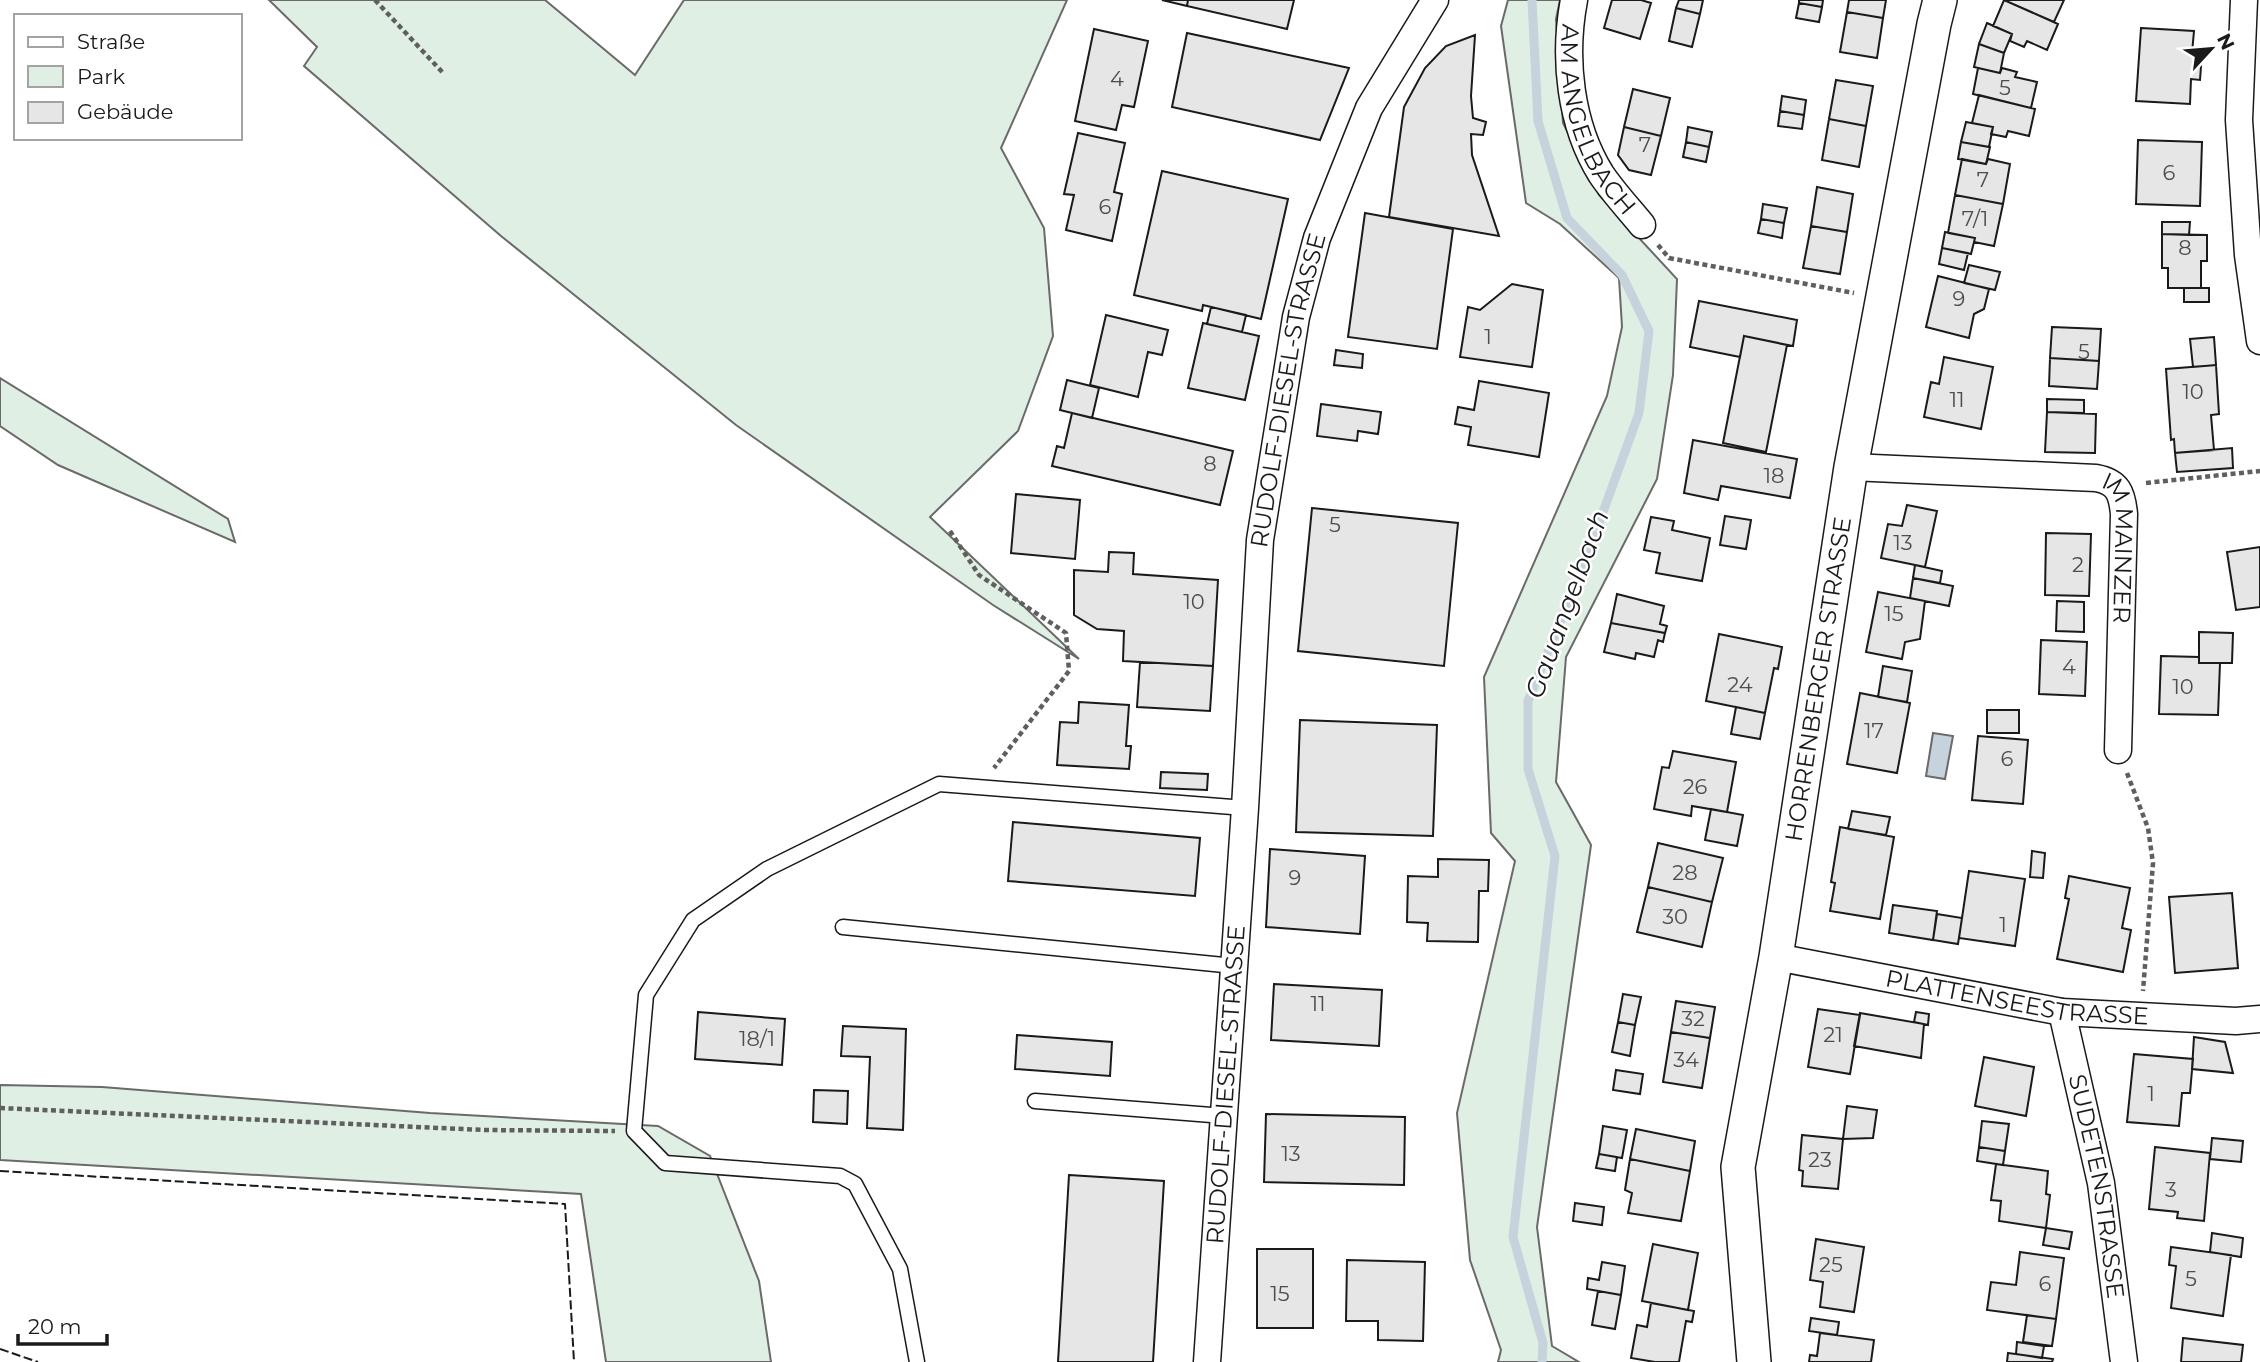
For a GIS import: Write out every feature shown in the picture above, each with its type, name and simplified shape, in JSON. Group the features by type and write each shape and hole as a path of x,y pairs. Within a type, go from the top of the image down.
{"street":[{"name":"RUDOLF-DIESEL-STRASSE","path":"1208,1362 1260,540 1296,317 1317,238 1369,108 1435,0"},
{"name":"AM ANGELBACH","path":"1574,0 1569,62 1575,113 1585,143 1602,175 1642,225"},
{"name":"HORRENBERGER STRASSE","path":"1754,1362 1738,1167 1776,957 1851,467 1940,0"},
{"path":"2244,0 2239,120 2248,255 2260,341"},
{"name":"IM MAINZER","path":"1851,467 2096,478 2109,480 2117,487 2123,499 2124,514 2118,750"},
{"name":"PLATTENSEESTRASSE","path":"1776,957 2062,1012 2236,1021 2260,1018"},
{"name":"SUDETENSTRASSE","path":"2062,1012 2101,1183 2124,1362"}],"lane":[{"path":"917,1362 900,1269 855,1184 840,1176 665,1163 634,1131 646,995 693,920 766,869 939,784 1245,808"},
{"path":"843,927 1234,966"},
{"path":"1035,1101 1224,1116"}],"path":[{"path":"375,0 444,74"},
{"name":"AM ANGELBACH","path":"1642,225 1669,258 1882,298"},
{"path":"2117,487 2260,471"},
{"path":"950,531 979,575 1066,634 1069,671 979,787"},
{"path":"2118,750 2148,828 2153,863 2141,1016"},
{"path":"0,1108 484,1130 634,1131"}],"green space":[{"path":"269,0 545,0 635,75 684,0 1067,0 1001,148 1044,228 1053,336 1018,431 930,517 1079,659 993,605 736,425 501,236 304,66 317,47"},
{"path":"1508,0 1560,0 1556,19 1563,123 1599,195 1677,279 1673,375 1657,479 1566,657 1556,782 1591,845 1537,1227 1552,1346 1579,1362 1498,1362 1501,1350 1470,1260 1457,1113 1515,861 1491,833 1484,677 1607,396 1622,327 1619,278 1560,224 1526,203 1501,26"},
{"path":"0,378 228,519 235,542 58,465 0,426"},
{"path":"0,1085 102,1087 430,1113 658,1126 710,1156 759,1281 771,1362 606,1362 581,1194 0,1160"}],"shaded area":[{"path":"1933,733 1953,736 1945,779 1926,776"}],"building":[{"path":"1162,0 1188,0 1187,6"},
{"path":"1188,0 1294,0 1287,29 1187,6"},
{"path":"1612,0 1641,0 1651,3 1640,39 1604,28"},
{"path":"1679,0 1703,0 1700,14 1676,8"},
{"path":"1799,0 1823,0 1822,7 1799,3"},
{"path":"1849,0 1886,0 1883,18 1847,12"},
{"path":"2004,0 2064,0 2054,22"},
{"path":"2004,0 2058,24 2047,50 2027,41 2024,47 2010,41 2012,34 1993,26"},
{"path":"1799,3 1822,7 1819,22 1796,18"},
{"path":"1676,8 1700,14 1692,47 1669,41"},
{"path":"1847,12 1883,18 1877,58 1840,52"},
{"path":"1987,23 2012,34 2004,53 1979,44"},
{"path":"2141,28 2194,31 2192,53 2202,53 2200,80 2191,79 2190,104 2136,101"},
{"path":"1094,29 1148,41 1134,107 1122,105 1116,130 1075,121"},
{"path":"1187,33 1349,68 1320,140 1172,107"},
{"path":"1475,35 1471,96 1473,118 1486,122 1483,135 1471,134 1472,155 1499,236 1389,217 1404,107 1425,68 1446,46"},
{"path":"1979,44 2004,53 2000,73 1974,67"},
{"path":"1978,68 2000,73 2002,68 2017,72 2015,77 2037,82 2031,108 1973,94"},
{"path":"1836,80 1873,86 1866,126 1829,119"},
{"path":"1633,89 1670,98 1661,136 1624,127"},
{"path":"1979,95 2035,109 2029,136 2008,131 2006,137 1991,134 1993,127 1972,123"},
{"path":"1782,96 1806,100 1804,115 1780,111"},
{"path":"1780,111 1804,115 1802,129 1778,126"},
{"path":"1829,119 1866,126 1859,167 1822,160"},
{"path":"1966,122 1993,127 1989,147 1961,142"},
{"path":"1624,127 1661,136 1651,175 1629,170 1618,155"},
{"path":"1688,127 1712,132 1709,147 1686,142"},
{"path":"1078,133 1125,143 1114,192 1122,194 1112,241 1066,230 1074,195 1064,194"},
{"path":"2138,140 2202,142 2200,206 2136,204"},
{"path":"1686,142 1709,147 1706,162 1683,157"},
{"path":"1961,142 1990,147 1986,164 1958,159"},
{"path":"1962,159 1986,164 1988,159 2010,164 2003,204 1955,195"},
{"path":"1162,171 1288,199 1261,319 1203,305 1202,311 1134,295"},
{"path":"1817,187 1853,194 1847,232 1811,226"},
{"path":"1955,195 2003,204 1994,246 1974,242 1975,238 1948,233"},
{"path":"1763,204 1787,208 1784,223 1761,219"},
{"path":"1365,213 1453,229 1437,349 1348,337"},
{"path":"1761,219 1784,223 1782,238 1758,233"},
{"path":"2162,222 2190,222 2189,235 2162,234"},
{"path":"1811,226 1847,232 1840,274 1803,268"},
{"path":"1945,232 1975,238 1971,254 1942,248"},
{"path":"2162,234 2207,235 2207,261 2201,261 2201,288 2168,288 2168,268 2162,268"},
{"path":"1942,248 1968,253 1964,270 1939,264"},
{"path":"1969,265 2000,272 1995,290 1964,283"},
{"path":"1938,276 1989,289 1984,309 1974,314 1969,338 1926,327"},
{"path":"1512,284 1543,290 1532,367 1460,357 1468,307 1480,310"},
{"path":"2184,288 2209,288 2209,302 2184,302"},
{"path":"1699,301 1797,320 1793,346 1744,336 1740,357 1690,347"},
{"path":"1211,307 1246,315 1242,332 1207,324"},
{"path":"1106,315 1168,330 1162,355 1148,352 1138,397 1090,385"},
{"path":"1203,323 1259,336 1245,400 1188,388"},
{"path":"2052,327 2101,329 2099,361 2050,358"},
{"path":"1744,336 1787,345 1766,452 1723,443"},
{"path":"2214,337 2216,365 2193,367 2190,339"},
{"path":"1336,350 1363,354 1362,368 1334,365"},
{"path":"1944,357 1993,367 1981,429 1924,417 1931,382 1939,384"},
{"path":"2050,358 2099,361 2097,389 2049,386"},
{"path":"2216,365 2219,414 2211,415 2214,450 2175,453 2174,439 2171,440 2166,369"},
{"path":"1067,380 1099,388 1092,418 1060,410"},
{"path":"1479,381 1549,393 1539,457 1468,445 1471,427 1455,424 1458,407 1474,410"},
{"path":"2047,399 2084,400 2084,413 2047,412"},
{"path":"1321,404 1381,412 1378,434 1358,431 1357,441 1317,436"},
{"path":"2047,412 2096,414 2095,453 2045,452"},
{"path":"1072,413 1233,451 1220,505 1052,466 1057,446 1064,448"},
{"path":"1693,440 1797,459 1790,498 1721,486 1718,500 1684,493"},
{"path":"2232,448 2233,468 2177,472 2175,453"},
{"path":"1016,494 1080,500 1075,559 1011,553"},
{"path":"1907,505 1937,511 1925,567 1881,558 1888,524 1902,526"},
{"path":"1312,508 1458,523 1444,666 1298,651"},
{"path":"1725,516 1751,520 1746,549 1720,545"},
{"path":"1651,517 1674,521 1672,530 1710,538 1702,581 1656,573 1660,553 1644,550"},
{"path":"2046,533 2091,534 2089,596 2045,595"},
{"path":"2260,547 2260,607 2236,610 2227,552"},
{"path":"1109,552 1134,553 1133,574 1218,580 1213,666 1123,661 1124,631 1097,629 1074,615 1074,570 1108,572"},
{"path":"1915,565 1942,571 1940,583 1913,578"},
{"path":"1913,578 1953,586 1949,606 1910,598"},
{"path":"1878,592 1925,601 1920,639 1905,642 1902,659 1866,652"},
{"path":"1617,594 1664,606 1660,624 1667,626 1665,633 1611,623"},
{"path":"2057,601 2084,602 2084,632 2056,631"},
{"path":"1611,623 1665,633 1663,642 1658,640 1654,657 1636,653 1635,659 1604,652"},
{"path":"2199,632 2233,633 2232,663 2199,663"},
{"path":"1719,634 1782,647 1778,669 1774,668 1765,713 1706,701"},
{"path":"2041,640 2087,642 2085,696 2039,694"},
{"path":"2161,656 2199,657 2199,663 2220,663 2218,715 2159,714"},
{"path":"1140,662 1213,666 1210,711 1137,707"},
{"path":"1883,666 1912,671 1907,702 1878,697"},
{"path":"1860,693 1910,703 1897,773 1847,764"},
{"path":"1079,702 1129,705 1126,746 1131,746 1129,769 1057,765 1060,722 1078,723"},
{"path":"1736,707 1765,713 1760,739 1731,734"},
{"path":"1987,710 2019,710 2019,733 1987,733"},
{"path":"1300,720 1437,725 1433,836 1296,832"},
{"path":"1978,736 2028,740 2023,804 1972,800"},
{"path":"1673,751 1736,762 1727,812 1692,806 1691,816 1654,809 1662,767 1669,768"},
{"path":"1161,772 1208,774 1207,790 1160,788"},
{"path":"1711,809 1743,815 1737,846 1705,840"},
{"path":"1852,811 1890,817 1886,835 1848,829"},
{"path":"1013,822 1200,838 1195,896 1008,881"},
{"path":"1840,827 1894,837 1880,919 1830,911 1835,883 1831,882"},
{"path":"1658,843 1723,858 1712,902 1648,887"},
{"path":"1270,849 1365,856 1360,934 1266,927"},
{"path":"2032,851 2045,853 2043,878 2030,877"},
{"path":"1438,859 1489,860 1488,891 1479,891 1478,942 1427,941 1428,923 1407,922 1408,876 1438,877"},
{"path":"1969,871 2025,879 2015,946 1959,938"},
{"path":"2069,876 2130,888 2122,928 2131,930 2123,972 2057,959 2069,899 2065,898"},
{"path":"1648,887 1712,902 1702,947 1637,932"},
{"path":"2232,893 2238,968 2175,973 2169,897"},
{"path":"1893,905 1937,911 1933,940 1889,933"},
{"path":"1937,914 1962,918 1958,944 1933,940"},
{"path":"1274,984 1382,990 1379,1046 1271,1040"},
{"path":"1623,994 1641,997 1635,1025 1618,1022"},
{"path":"1676,1001 1715,1007 1710,1038 1671,1032"},
{"path":"1818,1009 1860,1015 1850,1074 1808,1067"},
{"path":"698,1012 785,1019 782,1065 695,1059"},
{"path":"1916,1012 1929,1014 1928,1025 1914,1022"},
{"path":"1860,1013 1924,1024 1921,1058 1854,1046"},
{"path":"1618,1022 1635,1025 1630,1056 1612,1052"},
{"path":"843,1026 906,1029 903,1130 867,1128 870,1057 841,1056"},
{"path":"1671,1032 1710,1038 1702,1088 1663,1082"},
{"path":"1017,1035 1112,1042 1110,1076 1015,1069"},
{"path":"2194,1037 2225,1042 2233,1073 2192,1069"},
{"path":"2134,1054 2193,1059 2190,1093 2182,1093 2179,1126 2127,1122"},
{"path":"1984,1057 2034,1067 2026,1116 1975,1106"},
{"path":"1616,1070 1643,1074 1640,1094 1613,1090"},
{"path":"814,1090 848,1091 847,1124 813,1122"},
{"path":"1847,1106 1877,1110 1873,1138 1843,1139"},
{"path":"1266,1114 1405,1117 1404,1185 1264,1182"},
{"path":"1982,1121 2009,1124 2005,1151 1979,1147"},
{"path":"1603,1126 1627,1130 1622,1158 1599,1154"},
{"path":"1636,1129 1695,1141 1690,1171 1630,1159"},
{"path":"1802,1135 1843,1139 1838,1189 1802,1186 1803,1171 1799,1170"},
{"path":"2212,1138 2243,1141 2241,1162 2210,1159"},
{"path":"1979,1147 2005,1151 2003,1165 1977,1161"},
{"path":"2155,1147 2210,1153 2204,1221 2177,1218 2178,1212 2149,1209"},
{"path":"1599,1154 1617,1157 1615,1171 1596,1168"},
{"path":"1630,1159 1690,1171 1681,1221 1628,1213 1632,1193 1625,1190"},
{"path":"1996,1164 2048,1171 2046,1194 2050,1195 2046,1228 1999,1221 2001,1201 1991,1200"},
{"path":"1069,1175 1164,1181 1153,1362 1058,1362"},
{"path":"1575,1203 1604,1207 1602,1225 1573,1221"},
{"path":"2046,1228 2072,1232 2069,1249 2043,1245"},
{"path":"2212,1233 2243,1238 2241,1257 2210,1252"},
{"path":"1816,1239 1864,1247 1854,1312 1820,1307 1823,1282 1810,1280"},
{"path":"1653,1244 1698,1253 1688,1310 1642,1301"},
{"path":"2171,1247 2231,1255 2223,1316 2171,1308 2176,1266 2169,1265"},
{"path":"1257,1249 1313,1249 1313,1328 1257,1328"},
{"path":"2020,1252 2064,1258 2056,1319 1987,1310 1991,1282 2016,1285"},
{"path":"1347,1260 1425,1262 1423,1341 1378,1340 1378,1321 1346,1321"},
{"path":"1602,1262 1625,1266 1621,1295 1587,1289 1588,1278 1599,1280"},
{"path":"1598,1291 1621,1295 1615,1329 1592,1325"},
{"path":"1651,1303 1694,1311 1692,1322 1686,1321 1679,1362 1631,1358 1637,1325 1647,1327"},
{"path":"2027,1315 2056,1319 2052,1346 2023,1342"},
{"path":"1811,1318 1839,1322 1837,1335 1809,1331"},
{"path":"1820,1333 1874,1340 1871,1362 1809,1362 1810,1355 1817,1356"},
{"path":"2183,1338 2243,1345 2241,1362 2181,1362"},
{"path":"2017,1342 2044,1346 2042,1358 2016,1354"},
{"path":"2008,1353 2053,1359 2052,1362 2007,1362"}],"waterway":[{"name":"Gauangelbach","path":"1532,0 1538,121 1567,218 1622,275 1649,331 1639,413 1587,556 1528,701 1528,769 1555,856 1513,1237 1543,1343 1542,1362"}],"fence":[{"path":"0,1171 565,1204 574,1362"},
{"path":"0,1349 38,1362"}]}
